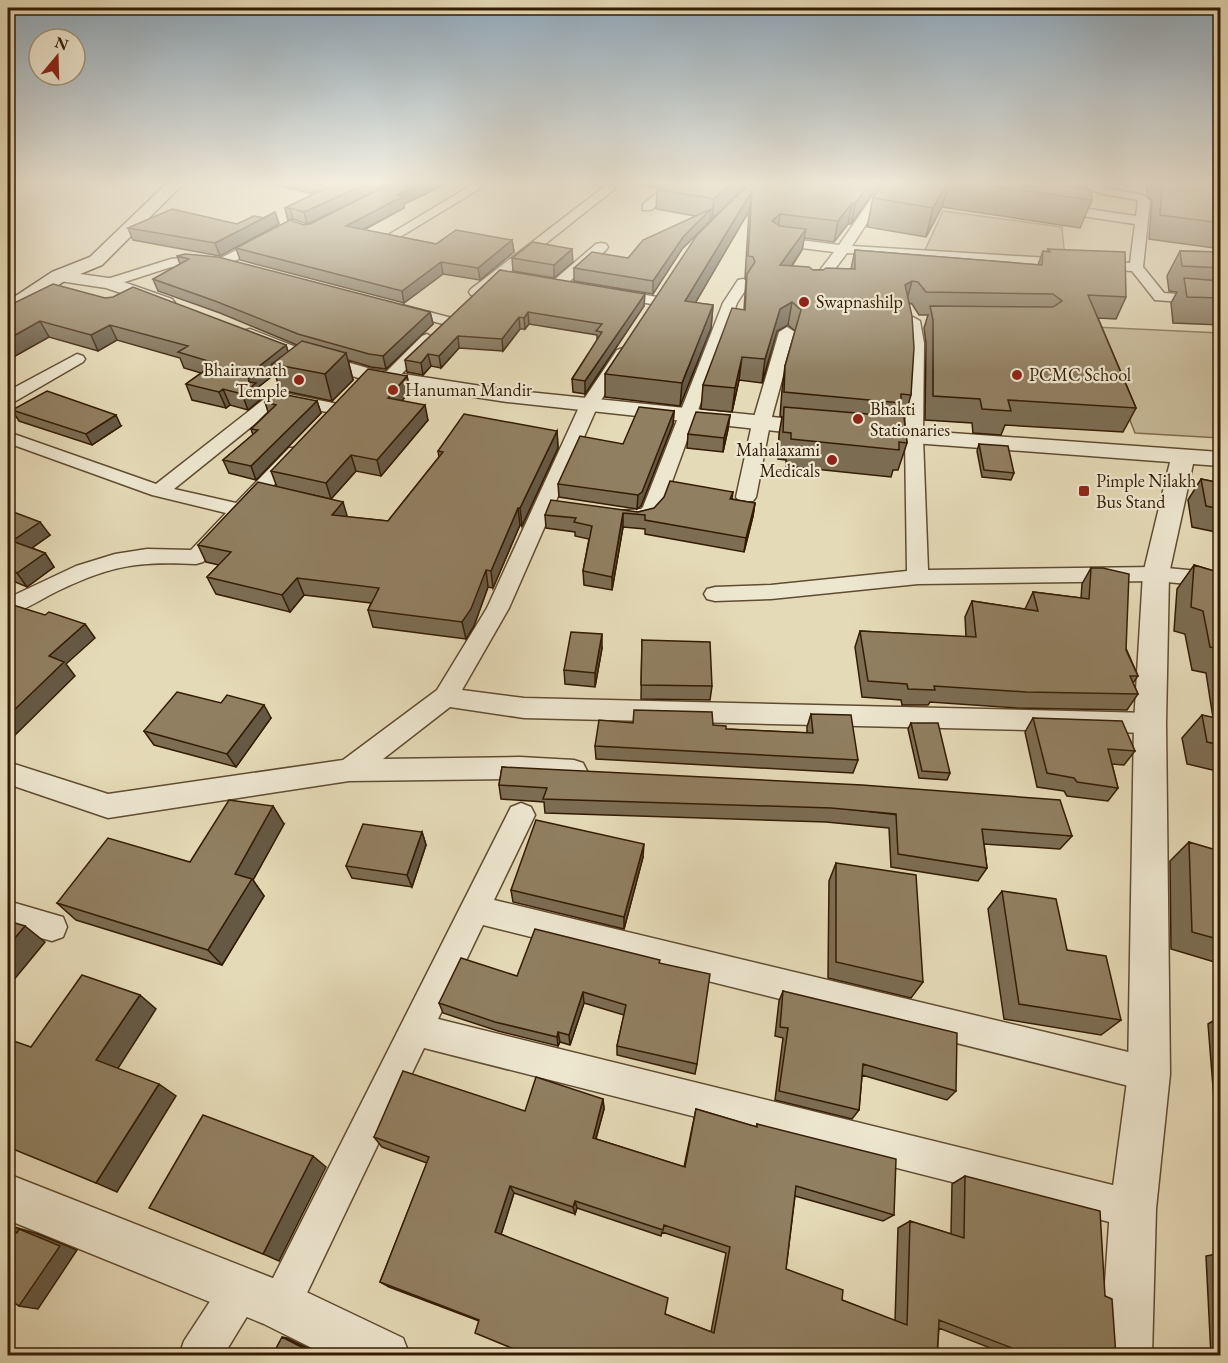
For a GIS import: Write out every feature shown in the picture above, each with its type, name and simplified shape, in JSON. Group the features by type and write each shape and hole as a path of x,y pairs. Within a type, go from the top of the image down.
{"main road":[{"path":"8,310 67,263 96,261 111,247"}],"street":[{"path":"222,262 251,247"},
{"path":"468,301 497,273 532,247"},
{"path":"580,288 553,283 601,247"},
{"path":"823,247 1136,267"},
{"path":"1139,247 1136,267 1160,297 1221,301"},
{"path":"814,287 843,249"},
{"path":"109,282 163,263 189,258 222,262 244,269"},
{"path":"67,263 109,282 182,308"},
{"path":"497,273 517,277"},
{"path":"604,512 638,517 646,515 652,509 730,303 743,283"},
{"path":"602,292 657,301"},
{"path":"321,425 337,409 450,317 390,306"},
{"path":"915,317 914,438 918,577"},
{"path":"231,327 309,357 379,376 589,405 687,417 914,438 1221,459"},
{"path":"746,497 761,424 787,332"},
{"path":"349,770 446,697 555,505 589,405 632,339"},
{"path":"309,357 263,393 337,409"},
{"path":"8,398 77,359"},
{"path":"159,491 278,397"},
{"path":"8,437 159,491 240,510"},
{"path":"8,606 78,572 132,557 166,555 196,557 306,441"},
{"path":"1126,1356 1133,1209 1149,1074 1150,723 1156,574 1183,457"},
{"path":"258,490 281,496"},
{"path":"715,594 771,592 918,577 1156,574 1221,580"},
{"path":"446,697 524,708 1150,723"},
{"path":"8,773 108,806 349,770 520,768 601,772"},
{"path":"200,1356 260,1299 416,1030 521,816"},
{"path":"476,909 1149,1074"},
{"path":"8,915 52,927"},
{"path":"416,1030 1133,1209"},
{"path":"8,1197 260,1299 385,1356"}],"shaded area":[{"path":"927,247 1064,247 1065,259 925,250"},
{"path":"1094,327 1220,333 1220,438 1135,433"}],"building":[{"path":"504,247 478,268 441,262 402,291 236,248"},
{"path":"527,247 572,249 554,265 512,258"},
{"path":"637,247 676,247 653,281 574,268 592,252 628,258"},
{"path":"689,247 718,247 685,301 713,305 682,383 605,374"},
{"path":"749,247 793,247 780,265 823,270 826,268 855,269 855,250 1042,265 1043,251 1050,252 1048,249 1125,252 1126,297 1088,295 1136,408 1008,400 1011,411 982,409 980,399 933,396 933,320 930,306 1053,307 1062,301 1053,294 926,292 918,282 912,281 905,285 912,316 914,348 911,395 901,394 901,403 784,392 785,366 801,310 792,302 780,309 765,359 742,357 735,388 703,385 732,308 745,310 747,274 755,262 753,257 748,256"},
{"path":"1180,251 1221,252 1221,268 1182,266"},
{"path":"185,254 218,257 430,312 383,356 369,354 298,334 153,279 189,259 177,256"},
{"path":"500,270 645,294 585,381 572,379 602,332 596,331 602,324 528,312 524,318 519,317 502,339 458,336 439,356 428,354 421,363 405,360"},
{"path":"1184,278 1221,281 1221,298 1187,297"},
{"path":"53,284 105,298 113,297 133,287 286,345 248,375 249,382 256,383 242,394 223,389 219,392 186,384 215,363 178,352 188,346 110,325 91,335 40,321 8,339 8,306"},
{"path":"302,341 346,353 325,374 272,364"},
{"path":"368,369 407,376 388,398 425,405 377,460 351,455 326,483 271,471"},
{"path":"47,391 116,415 86,434 12,410"},
{"path":"277,393 317,401 251,466 223,460 258,430 251,429 276,405 265,402"},
{"path":"639,407 674,411 642,492 638,495 558,484 580,436 623,444"},
{"path":"784,407 904,417 907,443 899,442 899,450 791,439 791,433 783,432"},
{"path":"696,412 730,415 724,438 688,434"},
{"path":"464,414 557,431 518,508 491,571 486,570 471,609 462,622 368,610 379,588 297,578 282,595 207,577 231,552 198,545 258,482 343,502 332,515 388,521 443,452 438,451"},
{"path":"979,444 1008,446 1014,473 984,470"},
{"path":"1201,479 1221,483 1221,509 1206,506"},
{"path":"670,481 733,492 730,499 755,503 746,538 645,520 645,515 623,513 612,577 583,571 592,526 574,522 576,518 545,515 551,500 638,512 654,508 664,497"},
{"path":"8,510 40,522 12,541 45,553 17,573 8,569"},
{"path":"1194,565 1221,573 1221,649 1210,647 1203,611 1191,607"},
{"path":"1091,568 1103,568 1129,574 1126,650 1138,676 1130,676 1138,694 1026,692 934,686 935,690 908,689 907,684 868,681 860,631 976,637 972,601 1038,611 1033,592 1089,599"},
{"path":"13,605 45,615 49,612 85,624 49,656 64,662 8,716 8,610"},
{"path":"571,632 602,634 595,673 564,670"},
{"path":"642,640 710,642 712,686 641,685"},
{"path":"177,692 221,703 227,695 264,705 227,754 144,731"},
{"path":"634,710 712,712 713,725 726,726 726,729 813,733 811,714 851,715 858,760 595,746 599,720 633,723"},
{"path":"1202,715 1221,719 1221,745 1207,742"},
{"path":"1033,718 1122,721 1135,751 1108,749 1118,788 1077,782 1074,778 1047,773"},
{"path":"911,723 938,723 950,773 922,771"},
{"path":"502,767 862,785 1060,800 1072,836 982,829 987,868 898,854 896,814 831,808 543,799 547,788 499,785"},
{"path":"229,800 273,806 235,874 252,879 208,950 57,903 108,838 190,862"},
{"path":"536,820 644,844 624,917 511,890"},
{"path":"363,824 422,832 407,875 346,866"},
{"path":"1189,842 1216,850 1221,860 1221,940 1192,932"},
{"path":"836,863 916,875 923,982 836,962"},
{"path":"1002,891 1056,899 1067,950 1106,956 1121,1020 1019,1004"},
{"path":"8,921 25,926 8,946"},
{"path":"535,929 660,960 659,963 710,974 697,1064 617,1046 626,1005 583,992 569,1035 558,1032 557,1037 495,1022 439,1003 461,958 517,976"},
{"path":"82,975 140,995 96,1060 159,1084 96,1183 8,1147 8,1039 31,1047"},
{"path":"783,991 957,1033 956,1091 863,1064 859,1110 779,1091 788,1028 780,1027"},
{"path":"403,1071 525,1111 536,1077 603,1099 593,1138 685,1167 696,1109 757,1127 757,1124 896,1159 894,1215 796,1186 786,1269 843,1290 842,1300 907,1325 910,1221 964,1238 965,1176 1100,1211 1105,1296 1112,1299 1116,1356 1033,1356 939,1320 937,1356 825,1356 808,1349 807,1356 531,1356 475,1333 479,1320 380,1282 429,1157 374,1137","holes":["510,1186 573,1207 575,1201 663,1230 664,1225 730,1247 714,1333 665,1314 668,1298 495,1232"]},
{"path":"203,1115 313,1156 263,1254 149,1208"},
{"path":"8,1227 17,1233 19,1229 60,1246 19,1306 8,1299"},
{"path":"282,1337 317,1355 317,1356 272,1356"}],"place":[{"name":"Swapnashilp","path":"804,302"},
{"name":"PCMC School","path":"1017,375"},
{"name":"Bhairavnath Temple","path":"299,380"},
{"name":"Hanuman Mandir","path":"393,390"},
{"name":"Bhakti Stationaries","path":"858,419"},
{"name":"Mahalaxami Medicals","path":"832,460"},
{"name":"Pimple Nilakh Bus Stand","path":"1084,491"}]}
